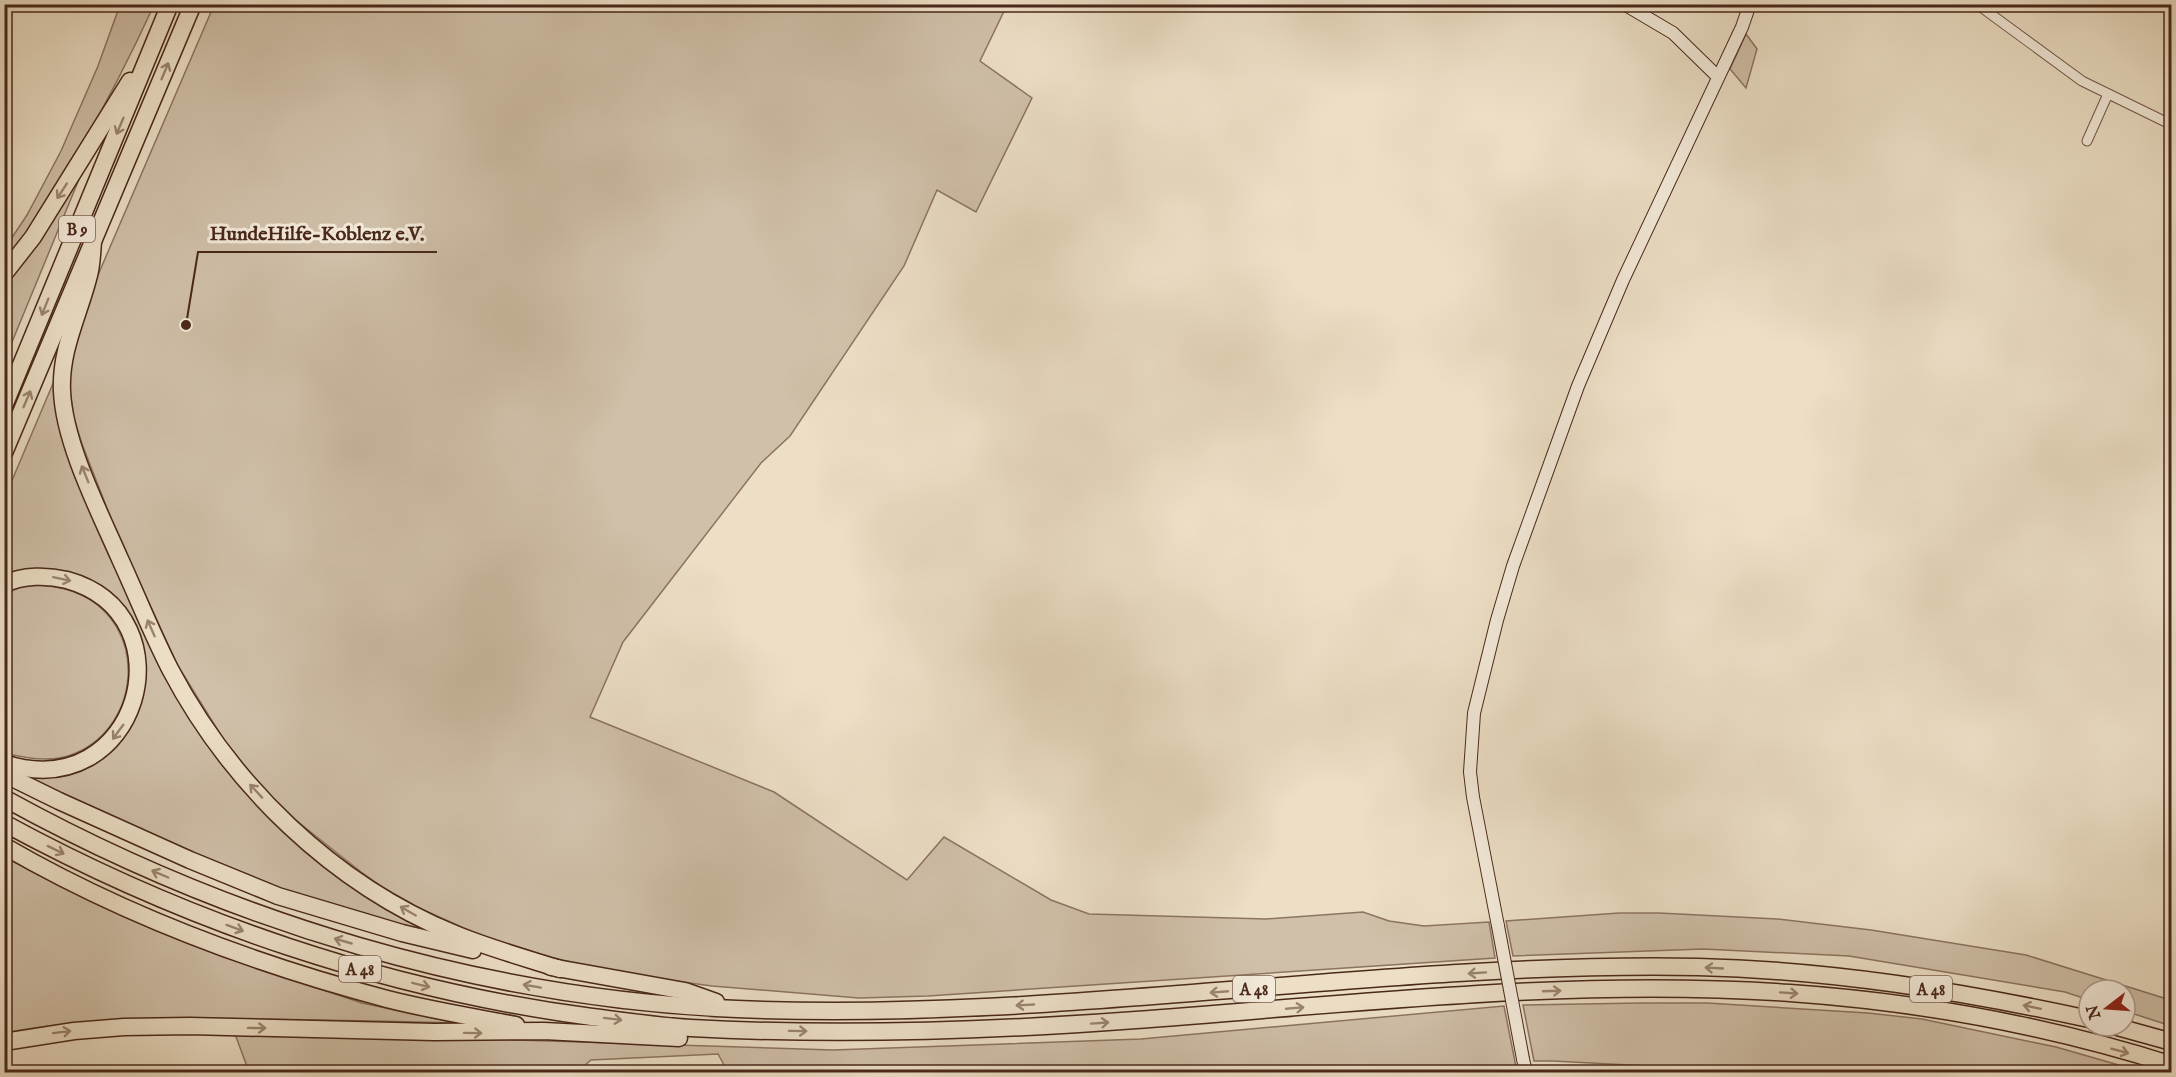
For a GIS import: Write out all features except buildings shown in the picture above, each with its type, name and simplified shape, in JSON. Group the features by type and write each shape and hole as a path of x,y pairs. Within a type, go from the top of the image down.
{"highway":[{"name":"B 9","path":"4,406 170,4"},
{"name":"B 9","path":"4,453 193,4"},
{"path":"4,274 33,237 149,52"},
{"path":"93,241 89,276 66,346 62,368 62,393 66,421 107,528 156,641 191,705 230,760 283,820 325,857 417,917 456,935 560,969"},
{"path":"4,584 29,577 45,576 74,582 90,589 114,609 124,622 132,637 139,674 131,711 121,729 110,743 92,756 57,769 39,770 4,763"},
{"path":"4,774 58,801 190,860 279,896 402,933 560,969 685,991 736,1009"},
{"name":"A 48","path":"4,798 93,844 204,894 345,942 444,968 561,991 644,1002 736,1009 830,1012 952,1009 1133,999 1486,972 1699,967 1855,978 1956,993 2077,1017"},
{"name":"A 48","path":"4,823 143,891 267,940 329,960 444,990 561,1013 685,1028 894,1032 1042,1027 1495,993 1701,990 1789,993 1942,1010 2068,1037 2172,1065"},
{"path":"4,846 33,863 116,903 191,935 261,961 389,999 544,1031"},
{"path":"4,1042 64,1032 124,1027 190,1026 434,1032 544,1031 684,1038 739,1030"},
{"path":"2137,1032 2172,1042"}],"main road":[{"path":"1624,4 1655,20 1673,33 1716,83"},
{"path":"1526,1072 1470,772 1472,730 1483,675 1513,566 1578,386 1623,280 1716,83 1750,4"}],"street":[{"path":"1977,4 2082,81 2172,125"},
{"path":"2087,141 2108,94"}],"shaded area":[{"path":"120,5 154,5 87,137 48,201 5,262 5,248 27,215 61,151 98,66"},
{"path":"214,5 1007,5 980,61 1032,98 976,212 937,190 904,266 790,436 761,463 623,642 590,717 774,792 907,880 944,837 1051,900 1089,914 1266,919 1363,912 1389,921 1424,926 1489,922 1495,958 928,996 859,998 712,986 646,977 566,961 500,944 421,909 385,889 361,872 288,814 254,778 224,740 178,666 114,526 74,419 70,368 89,296"},
{"path":"1746,34 1757,49 1746,88 1730,69"},
{"path":"82,172 5,359 5,284 32,250"},
{"path":"57,374 58,396 142,620 256,798 445,938 346,911 252,879 24,774 67,771 138,708 116,602 96,585 75,576 5,578 5,497"},
{"path":"42,585 73,591 101,608 117,628 126,652 128,677 123,702 111,725 93,743 68,756 53,759 28,758 5,753 5,594 23,586"},
{"path":"4,857 106,908 219,955 362,1003 456,1023 161,1018 98,1021 5,1033"},
{"path":"1619,913 1777,919 1871,930 2026,955 2100,978 2077,978 2077,996 2065,992 1849,956 1703,949 1513,956 1506,921"},
{"path":"2171,988 2171,1026 2137,1015 2137,990 2167,999"},
{"path":"1707,1003 1868,1013 1922,1019 2056,1047 2143,1072 1704,1072 1705,1069 1534,1061 1523,1005"},
{"path":"1504,1006 1517,1072 728,1072 718,1054 591,1060 577,1072 249,1072 235,1034 833,1050 1141,1039"}],"place":[{"name":"HundeHilfe-Koblenz e.V.","path":"186,325"}]}
